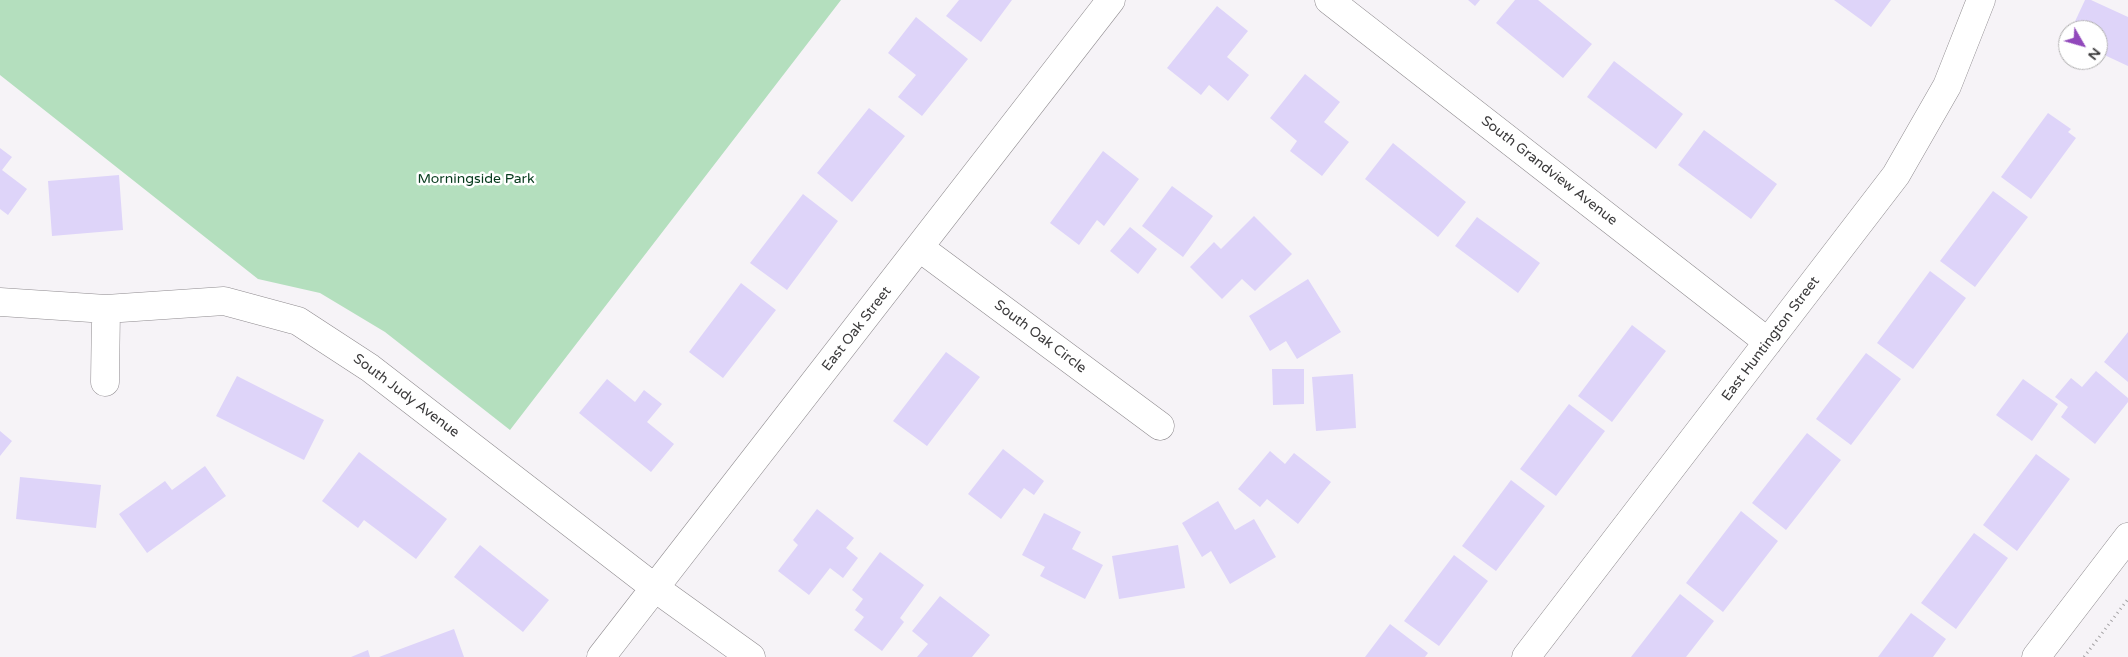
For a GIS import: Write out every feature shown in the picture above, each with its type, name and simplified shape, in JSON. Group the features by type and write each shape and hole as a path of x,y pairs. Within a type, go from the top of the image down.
{"street":[{"name":"East Oak Street","path":"602,657 1111,0"},
{"name":"South Grandview Avenue","path":"1329,0 1768,342"},
{"name":"East Huntington Street","path":"1526,657 1896,175 1947,86 1981,0"},
{"name":"South Oak Circle","path":"920,248 1160,426"},
{"name":"South Judy Avenue","path":"0,302 106,309 224,301 298,321 370,368 655,588 751,657"},
{"path":"104,382 106,309"},
{"path":"2036,657 2128,537"}],"path":[{"path":"2084,657 2128,599"}],"green space":[{"name":"Morningside Park","path":"0,0 841,0 510,430 385,332 320,293 258,279 0,75"}],"building":[{"path":"959,0 1012,0 981,42 946,16"},
{"path":"1468,0 1480,0 1475,6"},
{"path":"1515,0 1538,0 1592,44 1563,78 1496,23"},
{"path":"1834,0 1891,0 1871,27"},
{"path":"2085,0 2091,0 2128,17 2128,66 2108,57 2108,20 2076,20"},
{"path":"1217,6 1248,31 1227,57 1249,75 1228,101 1209,85 1201,95 1167,68"},
{"path":"916,17 968,59 922,116 898,97 916,75 888,53"},
{"path":"1614,61 1683,114 1656,149 1587,97"},
{"path":"1305,74 1340,102 1324,122 1349,142 1322,176 1290,151 1297,141 1270,118"},
{"path":"869,108 905,136 852,202 817,173"},
{"path":"2048,113 2071,129 2068,132 2076,138 2031,199 2001,177"},
{"path":"1704,130 1777,184 1751,219 1678,165"},
{"path":"1393,143 1466,202 1438,237 1365,179"},
{"path":"0,148 12,157 2,170 27,189 8,215 0,209"},
{"path":"1103,151 1139,179 1104,226 1097,220 1079,245 1050,223"},
{"path":"119,175 123,230 52,236 48,181"},
{"path":"1172,186 1213,216 1183,257 1142,226"},
{"path":"1993,191 2028,217 1975,287 1940,261"},
{"path":"803,194 838,221 787,290 750,263"},
{"path":"1254,216 1292,254 1255,291 1242,279 1222,299 1190,267 1214,242 1221,249"},
{"path":"1477,217 1540,263 1518,293 1455,246"},
{"path":"1130,227 1157,249 1138,274 1110,251"},
{"path":"1930,271 1966,298 1913,369 1877,343"},
{"path":"1308,279 1341,332 1297,359 1286,341 1270,351 1249,316"},
{"path":"741,283 776,310 723,378 689,352"},
{"path":"1632,325 1666,351 1612,422 1578,396"},
{"path":"2128,332 2128,382 2104,362"},
{"path":"946,352 980,377 927,446 893,421"},
{"path":"1866,353 1901,379 1851,445 1816,419"},
{"path":"1272,369 1304,369 1304,404 1273,405"},
{"path":"2096,371 2128,398 2128,402 2095,444 2061,417 2068,407 2055,397 2071,378 2082,387"},
{"path":"1353,374 1356,428 1316,431 1312,377"},
{"path":"237,376 324,420 304,460 216,416"},
{"path":"607,379 635,402 644,390 662,404 647,422 674,444 651,472 579,413"},
{"path":"2023,379 2058,404 2032,441 1996,415"},
{"path":"1569,404 1605,431 1556,496 1520,469"},
{"path":"0,431 12,441 0,456"},
{"path":"1807,433 1841,460 1786,530 1752,503"},
{"path":"1003,449 1044,481 1034,495 1024,488 1001,519 968,494"},
{"path":"1270,451 1285,464 1294,453 1331,482 1298,524 1267,499 1260,507 1238,489"},
{"path":"359,452 447,519 416,559 364,520 358,528 322,501"},
{"path":"2036,454 2070,479 2017,551 1983,525"},
{"path":"205,466 226,496 147,553 119,514 165,481 172,490"},
{"path":"20,477 101,485 96,528 16,519"},
{"path":"1511,480 1545,506 1496,571 1462,546"},
{"path":"1218,501 1235,530 1254,519 1276,557 1230,584 1211,551 1202,557 1182,523"},
{"path":"817,509 854,538 846,548 858,558 843,578 830,568 809,595 778,571 798,545 793,540"},
{"path":"1741,511 1778,541 1723,612 1686,583"},
{"path":"1044,513 1081,532 1072,549 1103,565 1085,599 1040,576 1045,567 1022,555"},
{"path":"1974,533 2008,558 1956,629 1921,603"},
{"path":"480,545 549,600 523,632 454,577"},
{"path":"1178,545 1185,588 1119,599 1112,556"},
{"path":"880,552 924,585 900,618 904,622 882,651 854,630 864,617 855,610 863,599 852,590"},
{"path":"1454,555 1488,581 1439,646 1404,621"},
{"path":"1680,594 1714,621 1686,657 1631,657"},
{"path":"940,596 990,635 972,657 917,657 928,644 912,631"},
{"path":"1911,613 1946,639 1933,657 1878,657"},
{"path":"1390,624 1428,653 1425,657 1365,657"},
{"path":"454,629 464,657 379,657"},
{"path":"368,650 370,657 351,657"}]}
